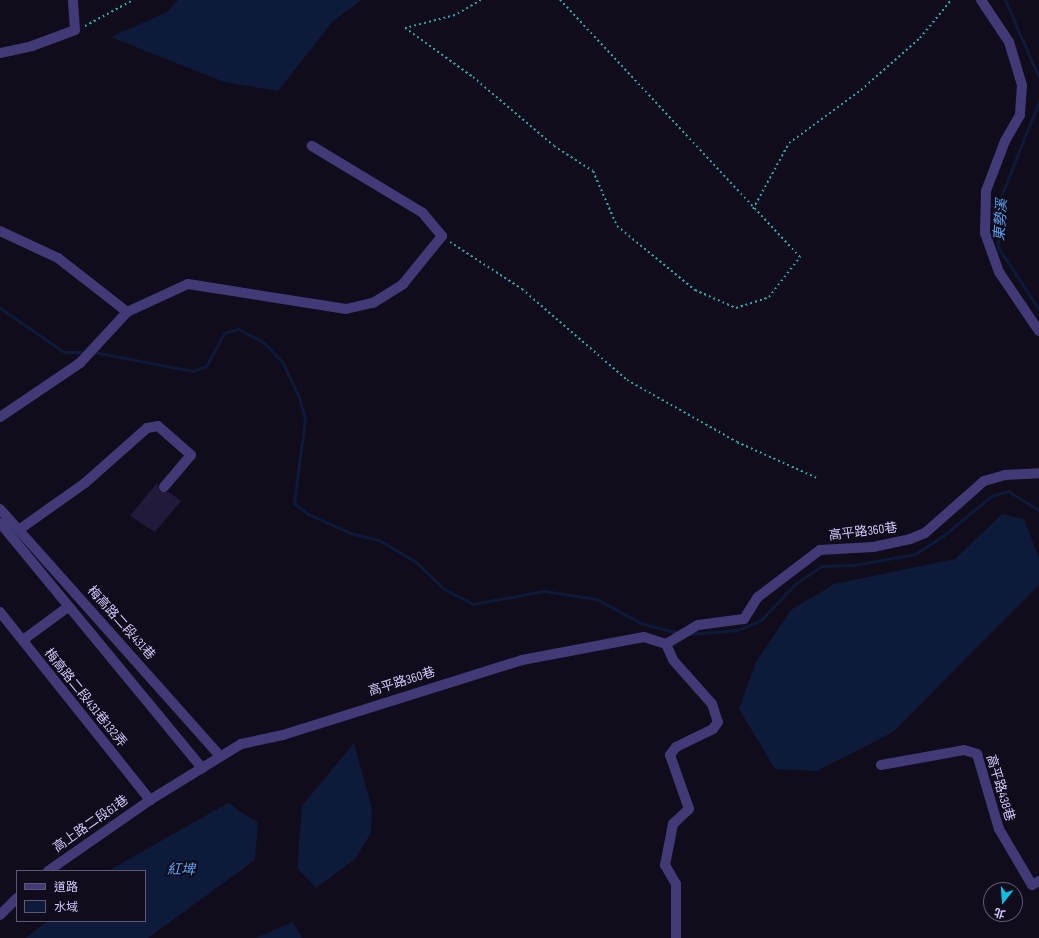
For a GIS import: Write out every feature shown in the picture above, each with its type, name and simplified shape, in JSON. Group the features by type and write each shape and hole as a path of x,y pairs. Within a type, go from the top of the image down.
{"street":[{"path":"0,53 32,46 75,30 73,0"},
{"path":"982,0 1009,42 1022,85 1020,116 1005,141 986,191 985,233 999,272 1039,331"},
{"path":"0,417 87,356 127,312 188,284 346,309 373,303 403,284 442,236 423,213 312,146"},
{"path":"0,231 58,258 127,312"},
{"path":"20,529 85,483 146,428 158,426 191,455 164,487"},
{"name":"高平路360巷","path":"150,800 241,744 283,735 522,660 644,637 666,644 698,625 744,619 758,597 820,550 873,547 910,539 925,533 984,482 1005,475 1039,473"},
{"name":"梅高路二段431巷","path":"0,509 20,529 220,756"},
{"path":"0,523 202,768"},
{"path":"22,640 68,607"},
{"name":"梅高路二段431巷132弄","path":"0,612 150,800"},
{"path":"666,644 673,660 712,704 718,722 713,729 676,747 670,754 688,809 673,824 665,865 676,884 676,938"},
{"name":"高平路438巷","path":"881,765 964,750 977,754 999,830 1032,885 1039,881"},
{"name":"高上路二段61巷","path":"49,870 150,800"},
{"path":"0,915 16,899"}],"path":[{"path":"75,30 133,0"},
{"path":"481,0 455,15 405,28 473,77 554,146 593,171 617,226 695,290 736,308 769,297 800,257 560,0"},
{"path":"753,208 789,143 861,90 920,38 951,0"},
{"path":"442,236 522,289 627,380 737,442 817,478"}],"water":[{"path":"178,0 362,0 333,21 278,91 224,82 111,37 167,12"},
{"path":"1002,514 1024,519 1039,558 1039,585 893,732 817,771 775,769 739,709 756,662 791,610 834,584 955,559"},
{"path":"354,743 372,809 371,833 355,859 316,888 297,868 302,806"},
{"name":"紅埤","path":"228,803 258,823 255,860 148,938 26,938 46,922 146,922 146,870 110,870"},
{"path":"293,922 302,938 255,938"}],"building":[{"path":"157,483 160,492 169,492 181,501 155,532 130,516"}],"waterway":[{"name":"東勢溪","path":"1005,0 1039,78"},
{"name":"東勢溪","path":"1039,101 1000,199 998,247 1039,310"},
{"path":"0,308 64,352 87,352"},
{"path":"94,352 193,371 206,366 224,333 238,329 263,342 283,363 299,397 305,419 294,503 308,514 350,533 381,541 416,562 444,589 473,604 544,591 596,599 643,624 680,633"},
{"path":"688,634 738,630 761,620 795,584 822,566 854,565 915,554 943,536 991,496 1008,491 1039,510"}]}
